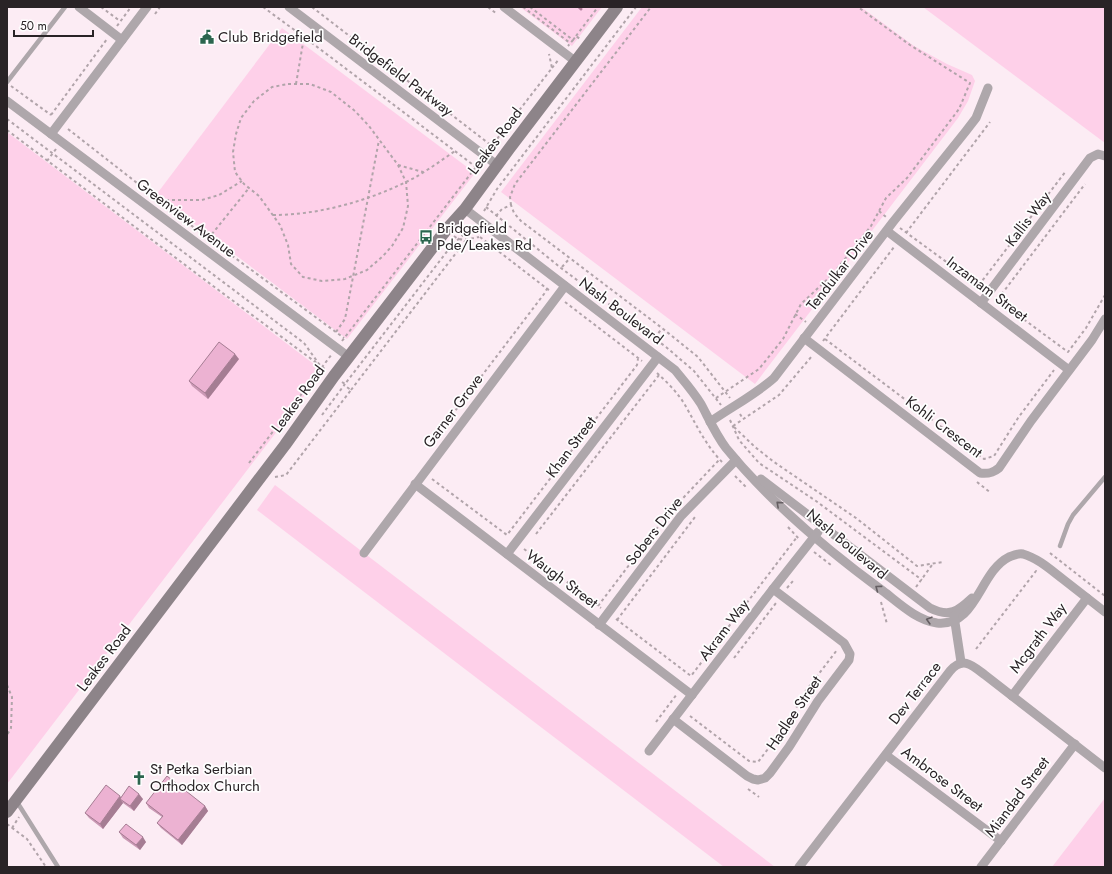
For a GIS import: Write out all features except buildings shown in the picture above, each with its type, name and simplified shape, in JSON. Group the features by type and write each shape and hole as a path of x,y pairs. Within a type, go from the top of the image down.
{"street":[{"path":"79,7 122,40"},
{"path":"51,134 147,7"},
{"name":"Bridgefield Parkway","path":"289,7 496,165"},
{"path":"504,7 576,61"},
{"name":"Leakes Road","path":"7,812 280,452 334,376 446,230 465,209 496,165 617,7"},
{"name":"Tendulkar Drive","path":"710,422 734,405 764,387 774,378 976,118 988,88"},
{"name":"Greenview Avenue","path":"7,101 349,357"},
{"name":"Kallis Way","path":"981,303 1090,158 1102,155"},
{"name":"Nash Boulevard","path":"465,209 674,370 686,382 698,399 710,422 736,460 773,499 814,536 860,574 910,611 930,622 947,623 954,616 938,612 918,600 736,460"},
{"name":"Inzamam Street","path":"887,231 1069,370"},
{"name":"Garner Grove","path":"364,553 565,286"},
{"name":"Kohli Crescent","path":"804,338 980,473 987,474 1000,468 1031,420 1092,340 1105,319"},
{"name":"Khan Street","path":"507,554 658,357"},
{"name":"Sobers Drive","path":"599,625 681,516 736,460"},
{"name":"Waugh Street","path":"415,484 692,695"},
{"name":"Akram Way","path":"650,751 772,589 823,526"},
{"path":"961,662 954,616 961,617 966,612 1000,563 1015,554 1022,554 1031,558 1052,571 1105,612"},
{"name":"Hadlee Street","path":"673,719 747,776 758,780 765,778 770,773 789,747 818,701 849,660 850,654 844,643 772,589"},
{"name":"Mcgrath Way","path":"1012,696 1087,598"},
{"name":"Dev Terrace","path":"799,867 950,671 961,662 965,662 976,668 1105,768"},
{"name":"Miandad Street","path":"982,867 1075,744"},
{"name":"Ambrose Street","path":"886,755 1001,841"}],"lane":[{"path":"7,83 65,7"},
{"path":"1060,546 1068,524 1105,477"},
{"path":"16,800 58,867"}],"path":[{"path":"101,7 120,21"},
{"path":"51,115 132,7"},
{"path":"151,19 160,7"},
{"path":"263,7 476,167"},
{"path":"312,7 492,146"},
{"path":"488,7 500,16"},
{"path":"523,7 570,43"},
{"path":"576,36 598,7"},
{"path":"7,130 345,384 458,239 473,226 497,189 636,7"},
{"path":"651,7 515,184 510,197 511,205 514,213 521,221 698,357 725,391 743,419"},
{"path":"486,207 694,371 716,398 759,369 783,339 801,304 833,274 871,226 886,198 907,178 959,109 970,82 910,46 858,7"},
{"path":"296,84 304,37"},
{"path":"250,463 344,338 552,68 550,54 544,50"},
{"path":"7,83 51,115 202,234"},
{"path":"296,84 310,84 331,92 355,111 398,165 406,182 408,206 404,228 392,246 367,270 345,279 322,281 303,277 291,264 288,245 280,225 259,196 249,188 235,172 233,152 236,134 241,118 254,102 272,88 296,84"},
{"path":"7,119 304,342 318,364"},
{"path":"733,426 778,395 801,371 990,122"},
{"path":"67,129 72,123"},
{"path":"336,332 345,319 379,140"},
{"path":"273,215 291,215 320,211 378,195 406,182 455,151"},
{"path":"398,165 423,172"},
{"path":"979,285 1066,171"},
{"path":"159,200 202,200 219,195 242,181"},
{"path":"998,299 1085,184"},
{"path":"208,239 249,188"},
{"path":"496,216 502,209 511,205"},
{"path":"434,221 458,239 466,240 480,237 488,227"},
{"path":"480,237 639,358 669,384 685,404 701,435 717,457 750,491"},
{"path":"272,478 286,475 466,240"},
{"path":"221,248 344,338"},
{"path":"452,415 570,258"},
{"path":"431,479 507,535 637,365 639,358 662,328"},
{"path":"825,339 984,458 994,456 1018,418 1068,352"},
{"path":"344,385 351,390"},
{"path":"733,426 755,447 774,462 856,518 917,566 943,562"},
{"path":"733,426 739,440 759,463 816,501 922,580 933,564"},
{"path":"617,620 699,512"},
{"path":"784,524 807,547 833,566"},
{"path":"524,549 691,676 797,537"},
{"path":"1050,553 1105,596"},
{"path":"976,650 1036,571 1041,575"},
{"path":"733,659 796,578"},
{"path":"880,601 887,624"},
{"path":"682,726 690,716 749,761 758,762 787,724 805,692 838,649"},
{"path":"7,685 12,697 11,728 7,735"},
{"path":"656,722 682,687"},
{"path":"7,824 27,840 46,867"}],"shaded area":[{"path":"520,7 602,7 572,46"},
{"path":"642,7 861,7 914,46 947,64 972,75 975,81 968,101 958,118 755,384 501,192"},
{"path":"923,7 1105,7 1105,143"},
{"path":"282,28 475,173 347,339 156,195"},
{"path":"7,132 323,371 7,784"},
{"path":"275,485 775,867 724,867 257,510"},
{"path":"1105,798 1105,867 1052,867"}],"place":[{"name":"Club Bridgefield","path":"207,37"},
{"name":"Bridgefield Pde/Leakes Rd","path":"426,237"},
{"name":"St Petka Serbian Orthodox Church","path":"139,778"}]}
